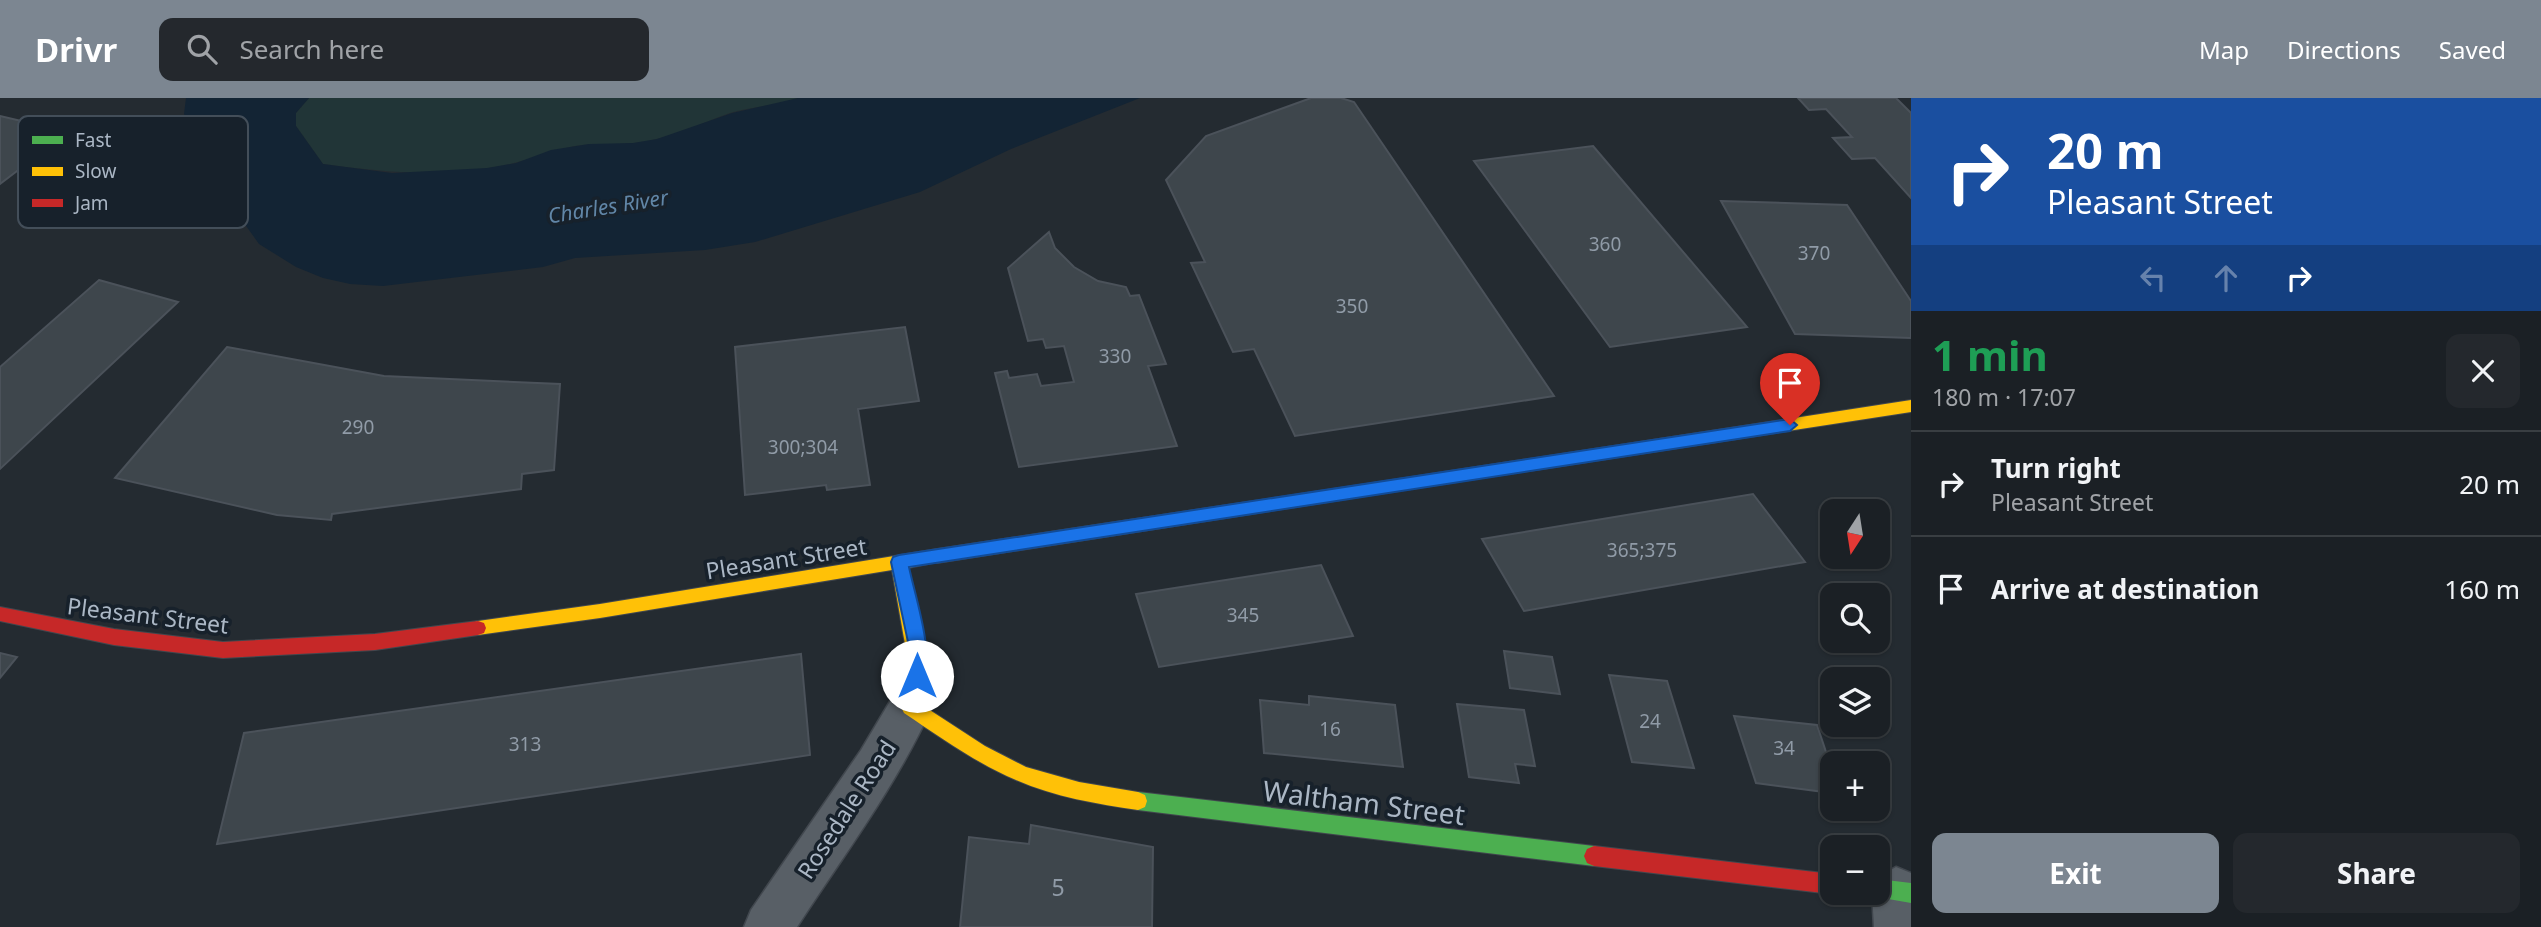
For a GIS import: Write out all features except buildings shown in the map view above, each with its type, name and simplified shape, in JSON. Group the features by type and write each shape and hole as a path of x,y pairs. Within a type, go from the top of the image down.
{"street":[{"name":"Pleasant Street","path":"0,614 169,645 223,650 374,642 497,627 899,562 1911,406"},
{"name":"Rosedale Road","path":"768,927 877,765 910,707 917,676 917,642 899,562"},
{"name":"Waltham Street","path":"910,707 967,746 1025,775 1090,793 1172,806 1820,883"}],"green space":[{"path":"309,98 798,98 730,113 671,135 646,141 575,146 490,168 419,172 323,164 296,126 296,113"}],"water":[{"name":"Charles River","path":"186,98 309,98 296,113 296,126 323,164 392,173 487,168 516,163 551,150 657,139 732,113 798,98 1140,98 1011,149 920,192 755,242 705,250 575,258 543,267 383,286 350,284 323,278 296,267 259,244 247,228 248,116 184,114"}],"traffic: fast":[{"path":"1138,801 1594,856"},
{"path":"1890,890 1911,893"}],"traffic: slow":[{"path":"1379,488 1911,406"},
{"path":"478,628 600,611 937,556"},
{"path":"899,562 915,650 910,707 978,752 1022,774 1065,788 1138,801"}],"traffic: jam":[{"path":"937,556 1379,488"},
{"path":"0,614 114,637 223,650 375,642 478,628"},
{"path":"1594,856 1820,883"}],"route":[{"path":"917,676 917,642 899,562 1790,425"}]}
